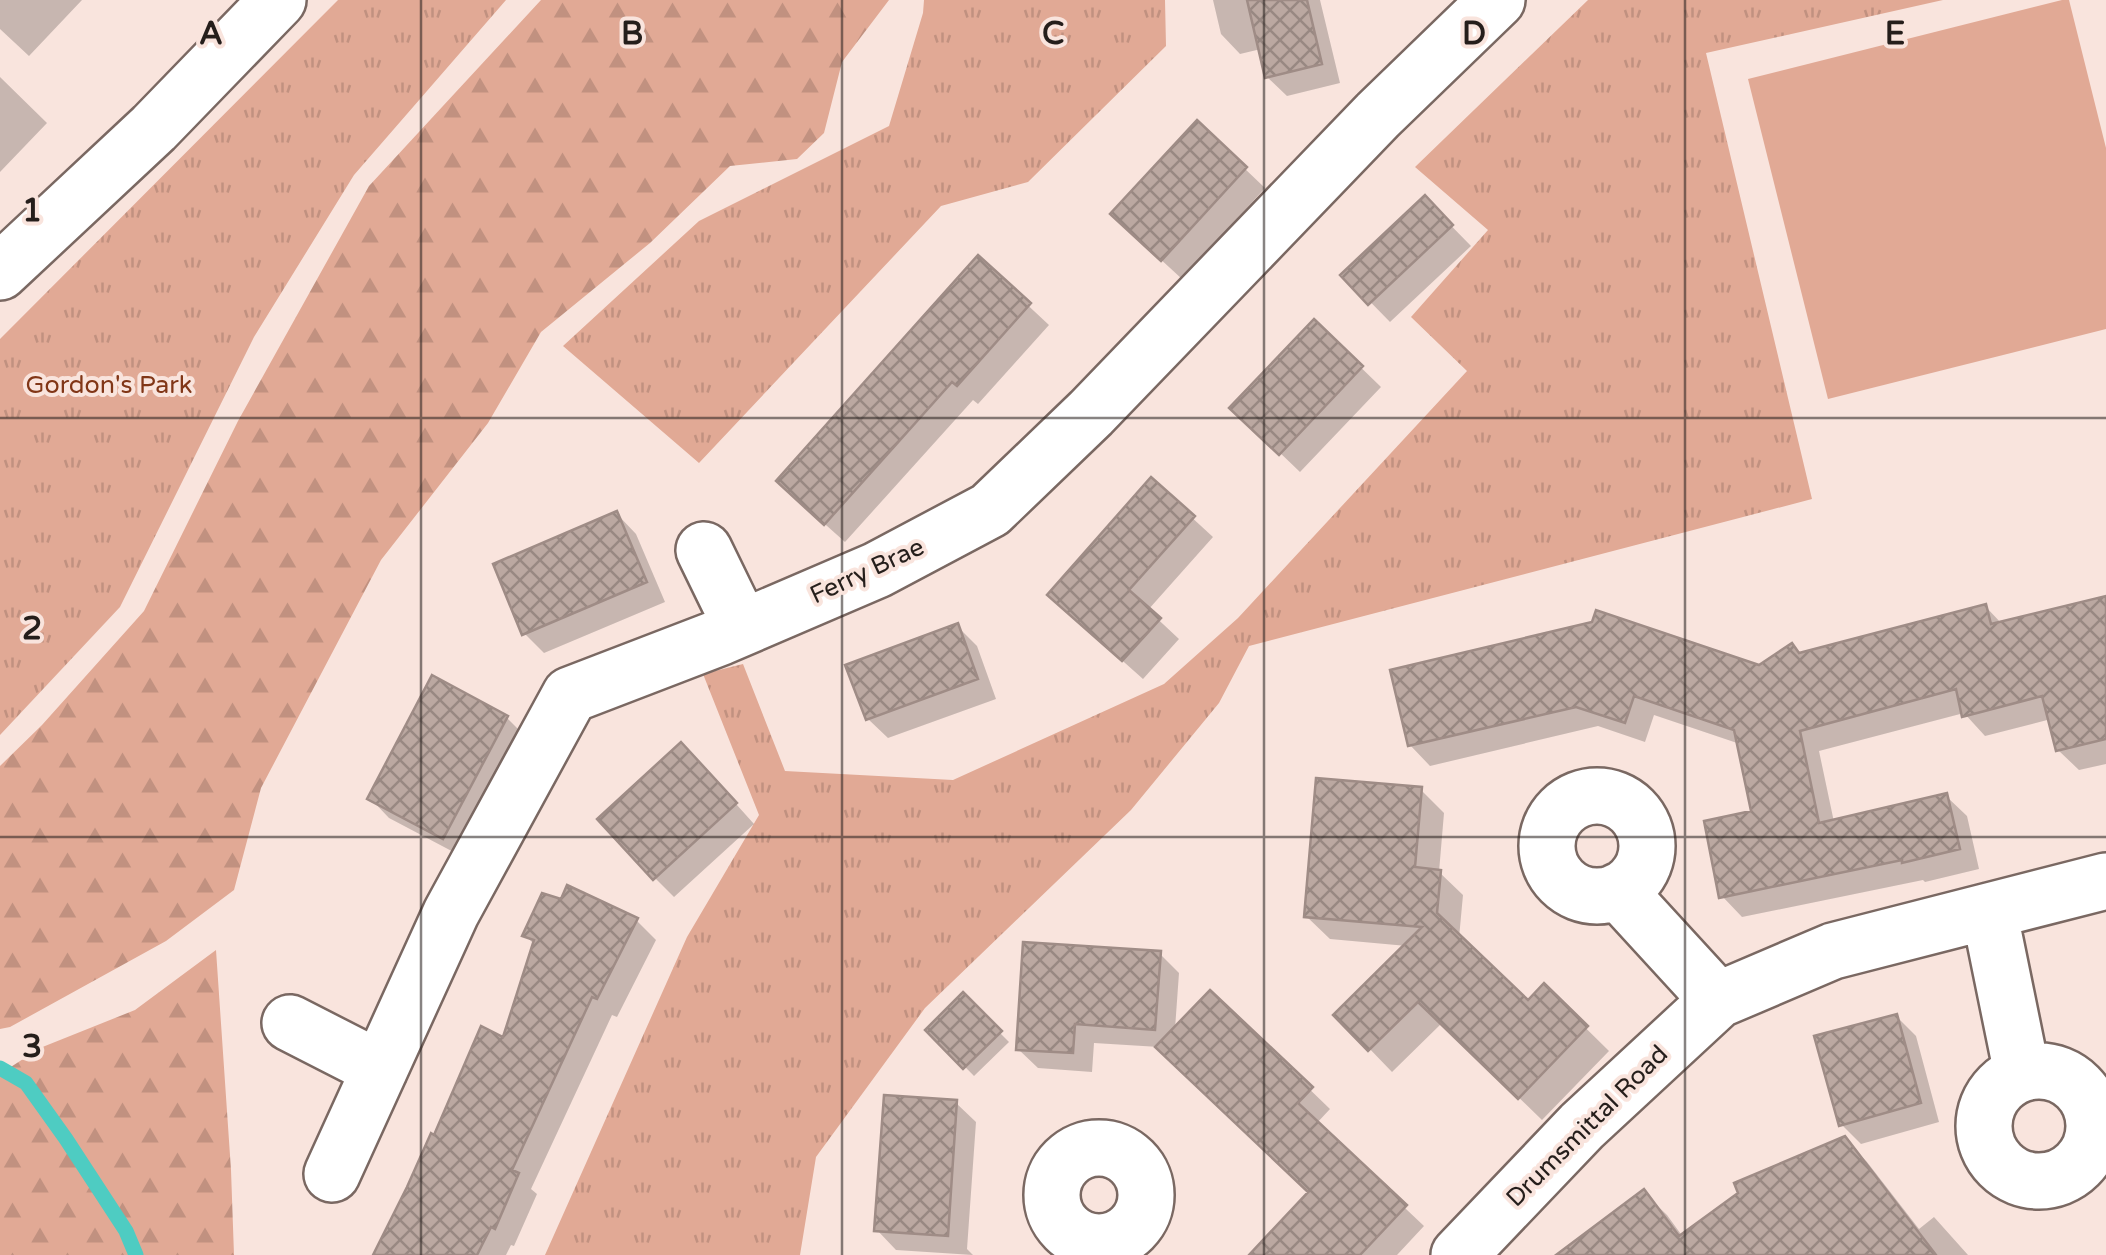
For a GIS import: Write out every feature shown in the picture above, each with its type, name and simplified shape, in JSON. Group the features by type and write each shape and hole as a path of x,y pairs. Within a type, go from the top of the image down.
{"street":[{"path":"0,272 154,128 278,0"},
{"name":"Ferry Brae","path":"332,1174 451,913 570,695 877,570 990,510 1091,413 1378,115 1497,0"},
{"path":"704,550 742,628"},
{"name":"Drumsmittal Road","path":"1459,1255 1582,1126 1718,1000 1833,952 2106,880"},
{"path":"1618,892 1718,1000"},
{"path":"1989,911 2022,1072"},
{"path":"290,1023 380,1069"}],"green space":[{"name":"Gordon's Park","path":"338,0 506,0 354,175 254,337 120,607 0,735 0,339"},
{"path":"541,0 889,0 842,62 824,133 797,159 730,166 650,243 541,332 488,423 381,560 261,788 234,890 166,941 0,1029 0,766 144,611 238,421 369,186"},
{"path":"924,0 1165,0 1166,46 1028,182 941,206 699,463 563,346 699,221 889,126"},
{"path":"1588,0 1943,0 1706,53 1812,499 1249,646 1219,703 1131,810 925,1008 816,1157 800,1255 545,1255 687,937 759,815 703,674 743,664 785,771 953,780 1164,684 1238,618 1467,371 1411,317 1488,230 1415,167"},
{"path":"2069,0 2106,148 2106,329 1828,399 1748,79"},
{"path":"216,950 234,1255 0,1255 0,1074 40,1048 135,1010"}],"building":[{"path":"1247,0 1307,0 1322,64 1265,78"},
{"path":"1197,120 1247,167 1161,261 1110,214"},
{"path":"1425,195 1453,225 1368,305 1340,275"},
{"path":"978,255 1031,303 957,386 952,382 824,525 776,481"},
{"path":"1314,319 1363,366 1279,455 1229,408"},
{"path":"1151,477 1195,516 1129,590 1161,618 1122,661 1047,595"},
{"path":"617,511 647,582 522,635 493,564"},
{"path":"2106,596 2106,739 2056,751 2042,696 1962,717 1956,689 1800,731 1819,823 1947,793 1960,849 1719,898 1704,821 1751,811 1734,730 1634,696 1625,723 1576,707 1408,746 1390,670 1592,622 1596,610 1759,665 1792,643 1799,653 1986,604 1991,624"},
{"path":"958,623 978,679 866,720 845,665"},
{"path":"432,675 508,716 443,839 367,799"},
{"path":"681,742 737,803 653,880 597,819"},
{"path":"1316,778 1422,787 1415,867 1441,870 1437,913 1528,1000 1544,983 1588,1026 1518,1099 1418,1002 1368,1051 1333,1015 1422,927 1304,917"},
{"path":"567,885 638,918 597,999 592,997 512,1170 519,1173 495,1229 491,1227 477,1255 373,1255 431,1133 434,1135 481,1026 503,1037 534,940 522,936 542,893 561,899"},
{"path":"1023,942 1161,951 1155,1030 1075,1024 1073,1053 1016,1050"},
{"path":"1210,990 1313,1087 1298,1103 1407,1205 1360,1255 1249,1255 1308,1192 1155,1047"},
{"path":"963,992 1002,1031 963,1069 925,1030"},
{"path":"1897,1014 1921,1103 1839,1126 1814,1036"},
{"path":"884,1095 957,1100 948,1236 874,1231"},
{"path":"1845,1136 1936,1255 1556,1255 1644,1189 1679,1236 1738,1193 1734,1183"}],"waterway":[{"path":"0,1068 26,1083 126,1231 136,1255"}]}
